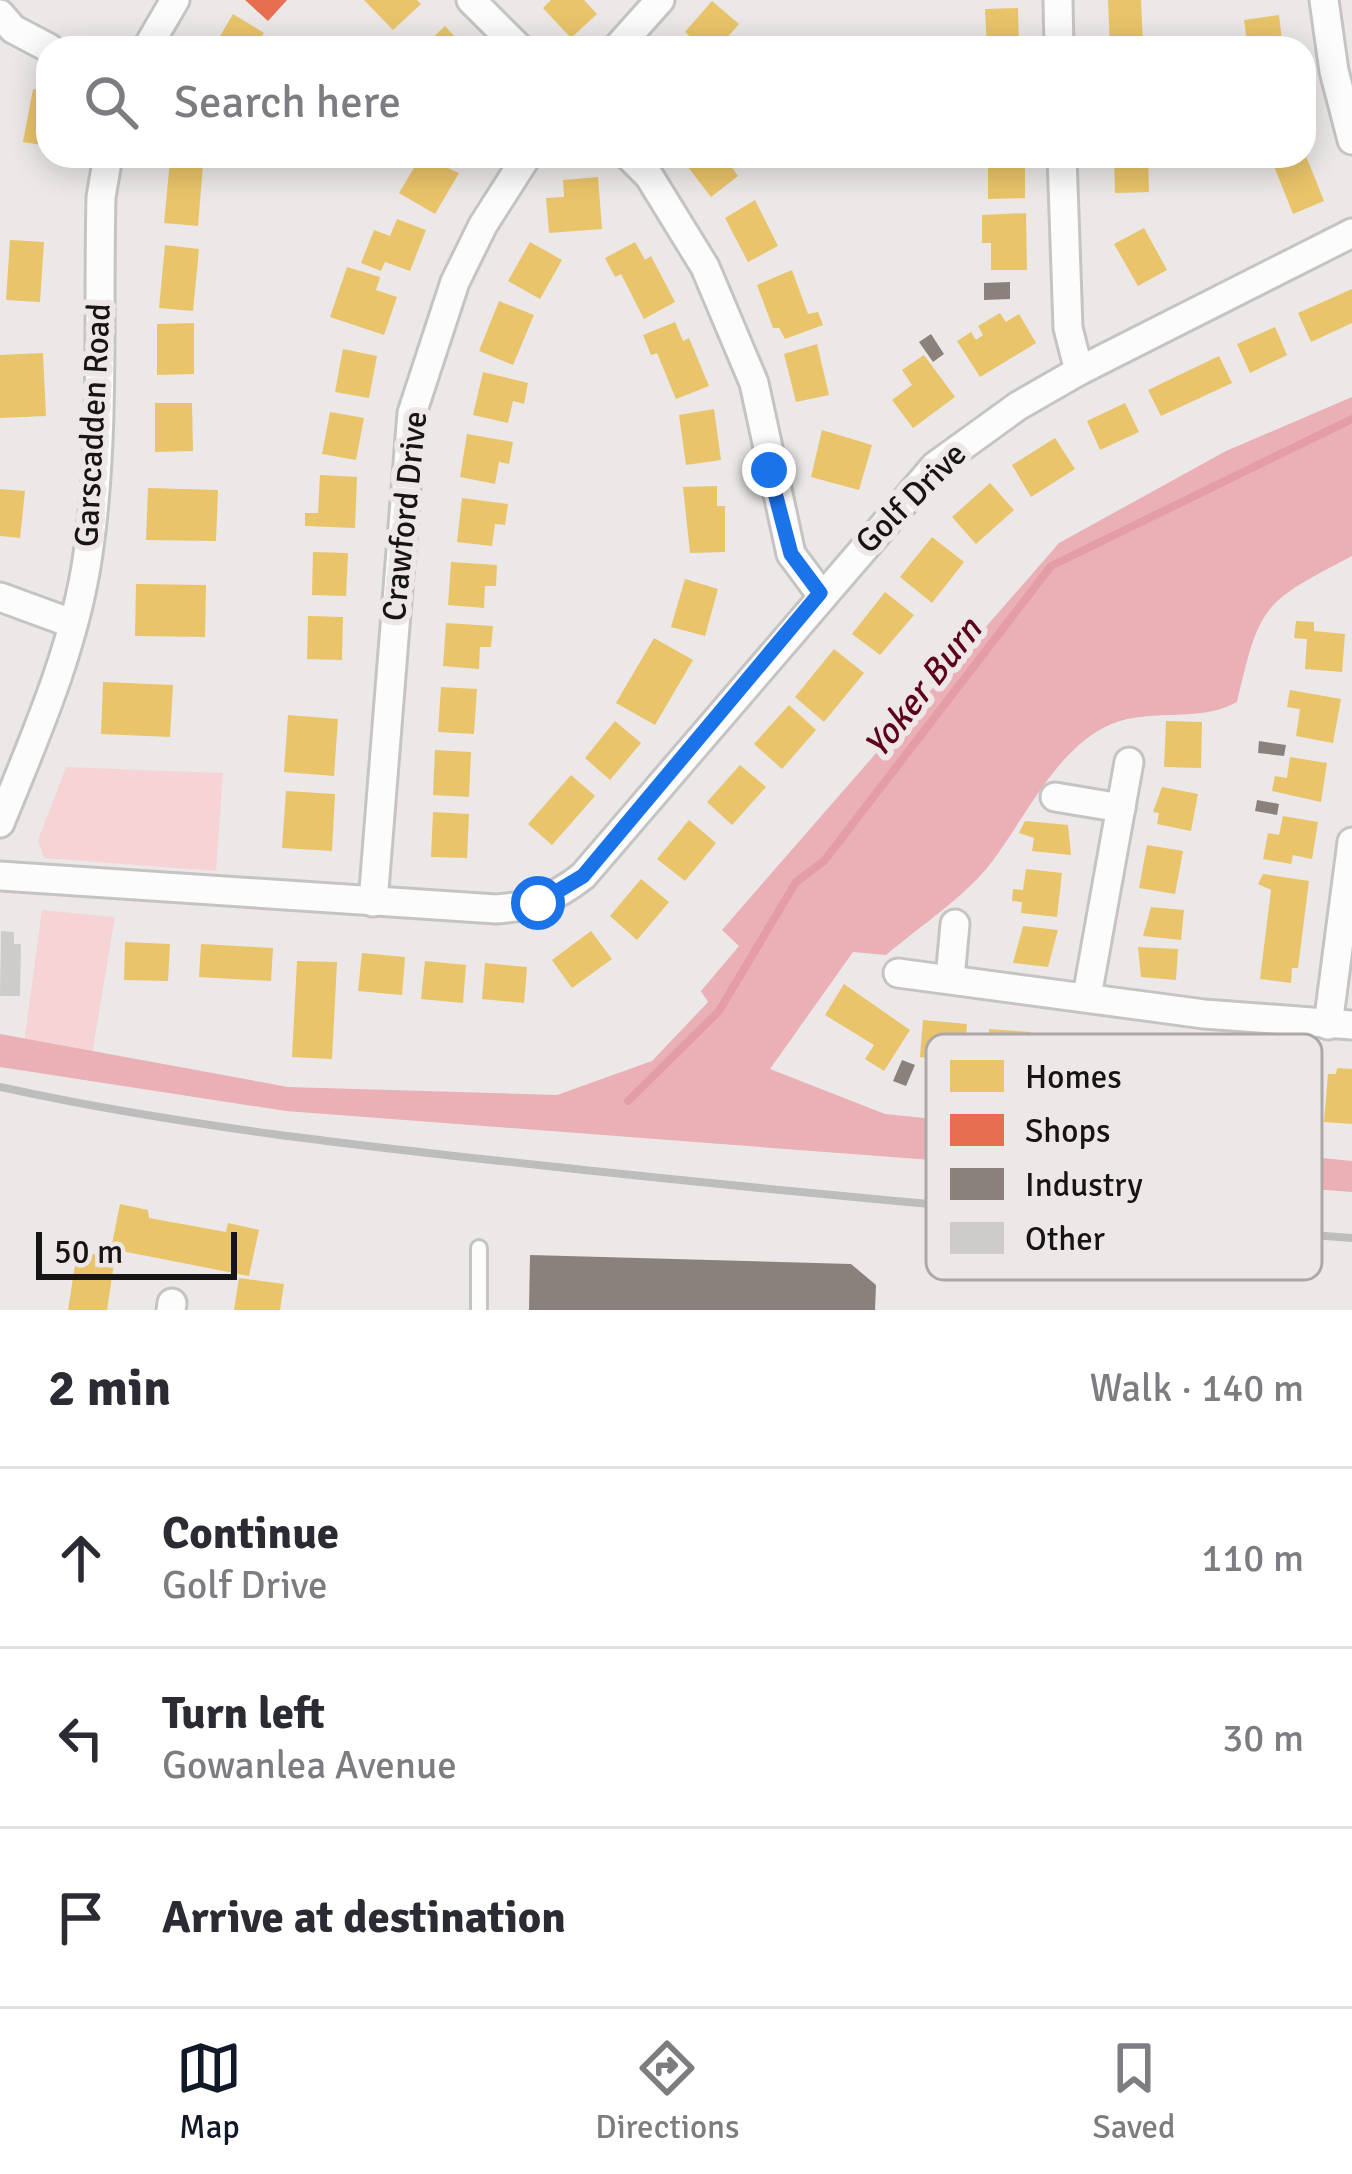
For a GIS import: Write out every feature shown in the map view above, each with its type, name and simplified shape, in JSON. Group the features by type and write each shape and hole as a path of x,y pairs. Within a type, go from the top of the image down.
{"street":[{"path":"154,36 175,0"},
{"path":"471,0 507,36"},
{"path":"628,36 660,0"},
{"path":"1058,0 1059,36"},
{"path":"1324,0 1334,70 1352,140"},
{"path":"0,14 13,29 36,41"},
{"name":"Garscadden Road","path":"0,823 44,714 88,560 97,478 100,220 106,168"},
{"name":"Crawford Drive","path":"373,902 412,413 455,282 483,225 519,168"},
{"path":"641,168 705,267 754,383 791,554 820,593"},
{"path":"1063,168 1068,328 1079,371"},
{"name":"Golf Drive","path":"0,876 496,909 522,908 562,893 583,876 820,593 934,466 1018,406 1079,371 1352,233"},
{"path":"0,597 71,622"},
{"path":"1087,996 1129,762"},
{"path":"1054,797 1121,808"},
{"path":"898,973 1340,1025 1352,842"},
{"path":"950,980 955,924"}],"lane":[{"path":"479,1249 479,1310"}],"shaded area":[{"path":"1352,397 1352,556 1299,585 1269,610 1252,644 1237,702 1205,713 1119,721 1069,754 968,888 886,955 853,952 770,1069 885,1114 926,1118 926,1160 286,1111 0,1067 0,1034 288,1087 557,1095 652,1061 708,1002 701,991 739,946 722,930 1059,543 1226,451"},
{"path":"66,767 223,773 216,871 44,858 38,840"},
{"path":"42,910 115,917 92,1055 24,1043"},
{"path":"1322,1158 1352,1161 1352,1192 1322,1190"}],"building: Homes":[{"path":"364,0 417,0 421,4 393,30"},
{"path":"551,0 584,0 597,14 569,36 543,8"},
{"path":"1108,0 1141,0 1143,36 1110,36"},
{"path":"712,1 739,24 728,36 685,32"},
{"path":"1018,8 1019,36 986,36 985,9"},
{"path":"233,14 264,33 262,36 220,36"},
{"path":"1279,15 1282,36 1246,36 1244,20"},
{"path":"445,26 454,36 435,36"},
{"path":"33,89 36,89 36,144 23,142"},
{"path":"169,168 203,168 198,226 164,223"},
{"path":"414,168 448,168 459,173 435,214 399,193"},
{"path":"689,168 732,168 738,176 711,197"},
{"path":"988,168 1025,168 1025,198 988,199"},
{"path":"1114,168 1148,168 1149,192 1115,193"},
{"path":"1275,168 1311,168 1324,201 1293,214"},
{"path":"598,177 602,229 549,233 546,198 564,197 563,180"},
{"path":"755,200 778,246 748,262 725,218"},
{"path":"1026,213 1027,270 991,270 991,243 982,243 982,215"},
{"path":"397,219 426,230 410,271 385,262 381,271 361,263 374,230 390,236"},
{"path":"1144,228 1167,270 1138,286 1114,244"},
{"path":"10,240 44,242 40,302 6,300"},
{"path":"530,242 562,260 540,299 508,281"},
{"path":"635,242 645,260 651,256 675,302 644,319 621,274 615,277 605,258"},
{"path":"165,245 199,249 193,311 159,308"},
{"path":"347,267 380,277 376,290 397,297 384,335 330,317"},
{"path":"792,270 808,314 818,312 823,325 785,339 779,328 773,328 757,285"},
{"path":"1352,289 1352,323 1311,342 1298,313"},
{"path":"499,301 534,315 513,365 479,351"},
{"path":"1000,313 1006,322 1019,314 1036,343 980,377 957,341 971,332 976,340 983,335 978,326"},
{"path":"675,322 683,341 689,338 709,386 676,399 657,353 651,355 643,335"},
{"path":"194,323 194,374 157,375 157,324"},
{"path":"1275,327 1287,355 1250,373 1237,344"},
{"path":"817,344 829,395 796,402 784,354"},
{"path":"343,349 377,356 369,398 335,392"},
{"path":"43,353 46,416 0,418 0,355"},
{"path":"924,355 955,397 913,428 892,400 912,385 902,370"},
{"path":"1219,356 1232,383 1161,416 1148,390"},
{"path":"483,372 528,383 524,404 513,401 508,423 473,415"},
{"path":"155,403 192,403 193,451 155,452"},
{"path":"1125,403 1139,432 1100,450 1087,421"},
{"path":"714,409 721,460 686,465 679,415"},
{"path":"330,412 364,418 356,460 322,454"},
{"path":"822,430 872,445 859,490 811,477"},
{"path":"467,434 513,442 509,464 499,462 495,484 460,477"},
{"path":"1055,438 1075,469 1031,497 1012,465"},
{"path":"320,475 357,477 355,528 305,526 305,513 318,513"},
{"path":"990,483 1014,510 976,544 952,517"},
{"path":"717,486 717,506 725,506 725,552 690,553 683,487"},
{"path":"148,488 218,490 216,541 146,540"},
{"path":"0,489 25,491 20,538 0,536"},
{"path":"462,498 508,504 505,525 495,524 492,546 457,542"},
{"path":"932,537 964,562 932,603 900,577"},
{"path":"313,552 348,553 346,596 312,595"},
{"path":"451,562 497,565 496,586 485,586 484,608 448,605"},
{"path":"685,579 718,589 705,636 671,627"},
{"path":"136,584 206,585 205,637 135,636"},
{"path":"885,592 914,615 880,655 852,634"},
{"path":"308,616 343,617 342,660 307,659"},
{"path":"1296,621 1314,622 1314,631 1345,634 1342,672 1305,669 1307,639 1294,638"},
{"path":"446,623 493,626 491,647 480,647 479,669 443,666"},
{"path":"654,638 693,660 655,725 616,703"},
{"path":"834,649 864,673 824,722 795,697"},
{"path":"103,682 173,685 170,737 101,734"},
{"path":"441,687 477,689 474,734 438,732"},
{"path":"1290,690 1341,699 1333,743 1296,736 1300,709 1287,707"},
{"path":"789,705 816,730 782,769 754,744"},
{"path":"288,715 338,719 334,776 284,772"},
{"path":"615,721 641,743 610,780 585,758"},
{"path":"1166,721 1202,722 1201,768 1164,767"},
{"path":"435,750 471,752 469,797 433,795"},
{"path":"1290,757 1327,763 1321,802 1272,791 1275,776 1287,778"},
{"path":"740,765 766,787 732,825 707,802"},
{"path":"571,775 595,796 552,845 528,824"},
{"path":"1162,787 1198,794 1191,831 1157,824 1159,813 1153,812"},
{"path":"286,791 335,794 332,851 282,848"},
{"path":"433,812 469,814 467,858 431,857"},
{"path":"1283,816 1318,822 1312,859 1293,855 1291,864 1263,859 1268,833 1279,835"},
{"path":"689,820 716,843 685,881 657,859"},
{"path":"1025,821 1068,825 1071,855 1032,851 1034,838 1019,833"},
{"path":"1147,845 1183,851 1175,894 1139,888"},
{"path":"1026,869 1062,873 1057,917 1021,913 1022,902 1012,901 1013,889 1023,890"},
{"path":"1263,874 1309,881 1298,968 1292,968 1291,983 1260,979 1271,890 1258,884"},
{"path":"641,879 669,902 637,940 610,916"},
{"path":"1151,907 1184,910 1181,940 1143,936"},
{"path":"1023,926 1058,930 1048,967 1013,963"},
{"path":"591,931 612,959 572,988 552,960"},
{"path":"125,942 170,944 168,981 124,980"},
{"path":"201,944 273,948 271,981 199,977"},
{"path":"1138,947 1178,949 1176,980 1141,977"},
{"path":"362,953 405,957 402,995 358,991"},
{"path":"297,961 337,962 332,1059 292,1057"},
{"path":"425,961 466,965 463,1003 421,999"},
{"path":"485,963 527,967 524,1003 482,999"},
{"path":"844,984 910,1030 884,1071 865,1059 874,1045 825,1015"},
{"path":"923,1020 967,1024 966,1034 926,1034 926,1058 920,1057"},
{"path":"989,1029 1031,1032 1031,1034 989,1034"},
{"path":"1337,1068 1352,1069 1352,1124 1324,1122 1328,1074 1336,1074"},
{"path":"120,1204 148,1210 149,1218 226,1232 228,1223 259,1230 249,1276 111,1249"},
{"path":"77,1252 115,1257 107,1310 68,1310"},
{"path":"239,1278 284,1284 280,1310 234,1310"}],"building: Shops":[{"path":"245,0 287,0 268,21"}],"building: Industry":[{"path":"1010,282 1010,299 984,300 984,283"},
{"path":"931,334 944,354 933,362 919,342"},
{"path":"1259,741 1286,745 1284,756 1258,753"},
{"path":"1257,800 1279,804 1277,815 1255,811"},
{"path":"902,1060 915,1065 906,1086 893,1081"},
{"path":"530,1255 851,1264 876,1285 875,1310 529,1310"}],"building: Other":[{"path":"1,931 14,932 14,944 21,944 20,996 0,996"}],"waterway":[{"name":"Yoker Burn","path":"628,1101 719,1011 796,882 824,861 1051,566 1352,419"}],"railway":[{"path":"0,1087 290,1136 926,1204"},
{"path":"1322,1236 1352,1238"}],"route":[{"path":"538,903 562,893 583,876 820,593 791,554 769,470"}]}
